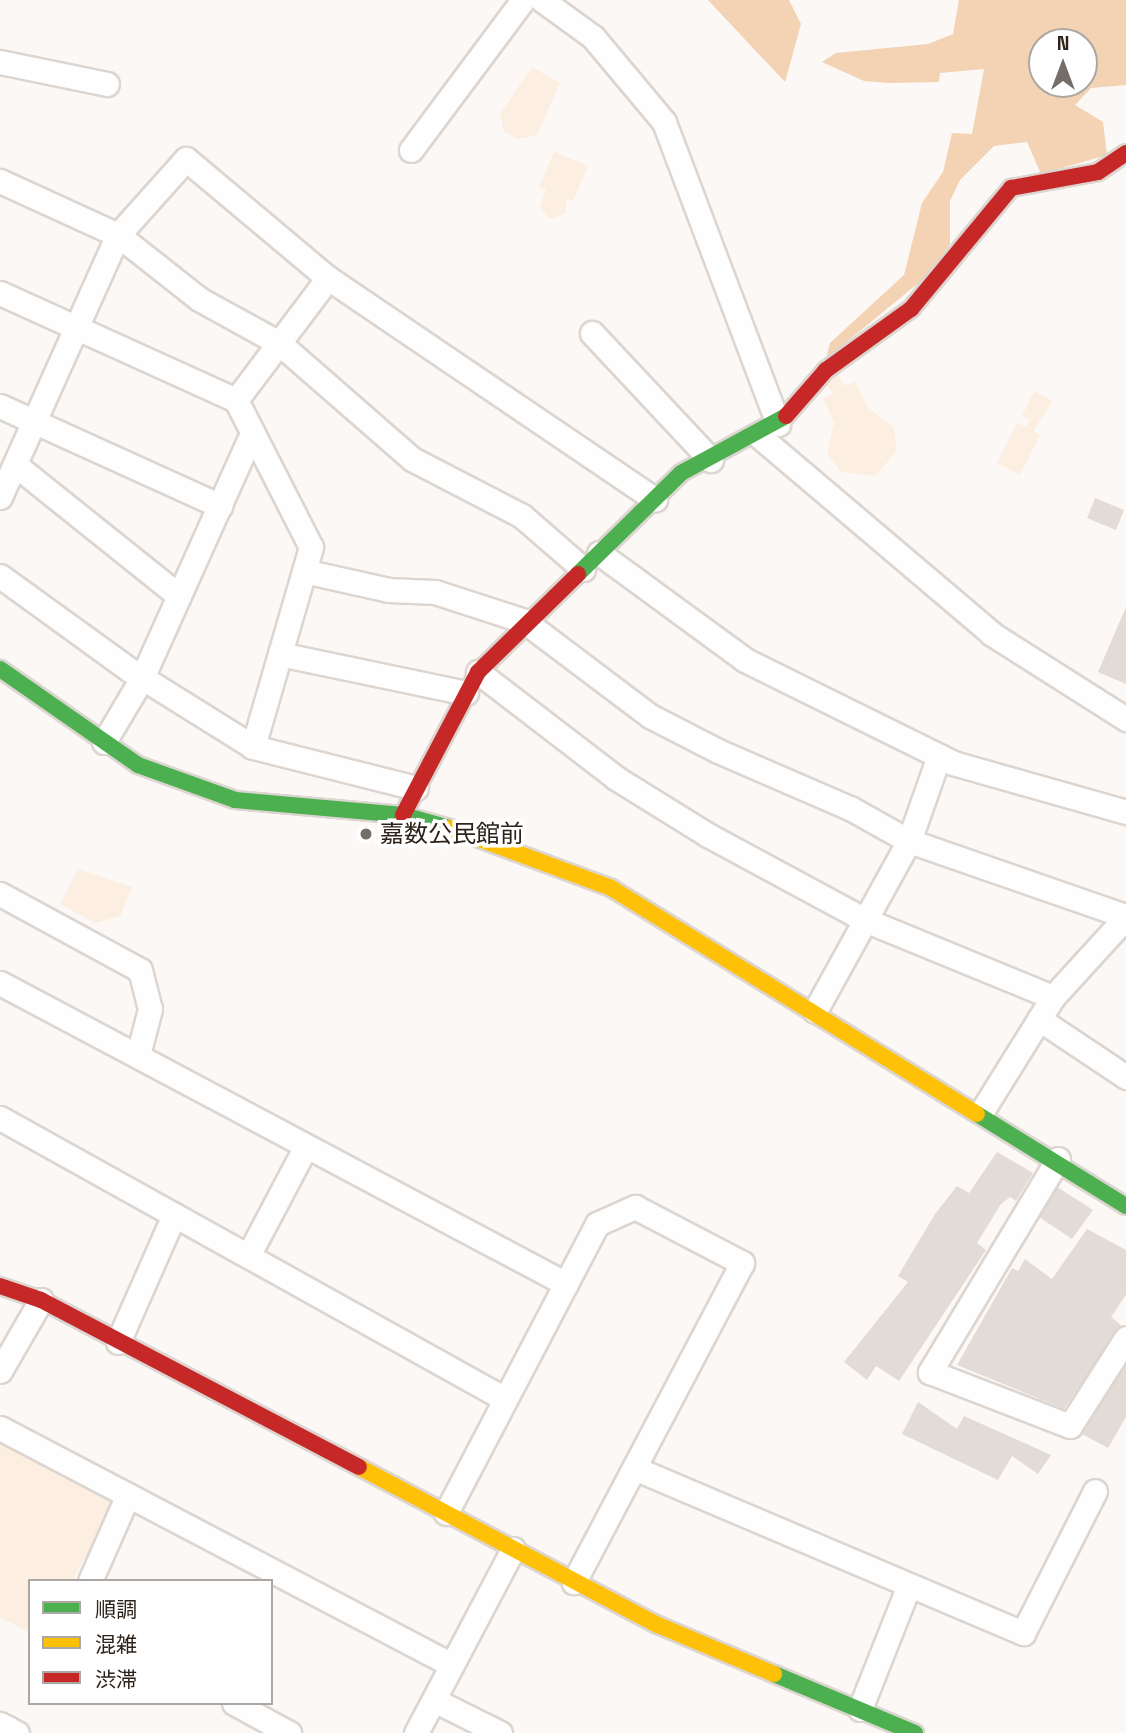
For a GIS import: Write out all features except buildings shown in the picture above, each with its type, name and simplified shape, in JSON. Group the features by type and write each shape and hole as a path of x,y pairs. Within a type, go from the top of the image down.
{"street":[{"path":"411,150 523,0"},
{"path":"542,0 593,37 664,122 769,430 992,634 1126,719"},
{"path":"0,62 107,84"},
{"path":"403,815 478,671 524,621 591,561 681,473 769,430 826,370 911,309 1011,188 1098,172 1126,153"},
{"path":"0,497 18,467 72,328 118,235 186,159 328,278 655,499"},
{"path":"0,181 118,235 199,299 279,343 412,459 522,516 745,660 939,756 1126,812"},
{"path":"236,400 328,278"},
{"path":"0,293 72,328 236,400 311,547 253,747"},
{"path":"592,332 711,460"},
{"path":"0,406 36,420 220,506"},
{"path":"104,742 142,678 253,433"},
{"path":"18,467 179,596"},
{"path":"304,571 389,590 435,592 524,621 650,716 909,841 1126,916 1053,997 982,1111"},
{"path":"0,576 142,678 253,747 416,788"},
{"path":"280,654 466,693"},
{"path":"0,669 138,765 235,800 403,815 498,842 611,888 982,1111 1058,1158 1126,1206"},
{"path":"478,671 616,778 865,920 1053,997"},
{"path":"815,1011 909,841 939,756"},
{"path":"0,894 140,970 150,1009 138,1055"},
{"path":"0,983 566,1284"},
{"path":"1039,1019 1126,1077"},
{"path":"0,1118 505,1399"},
{"path":"248,1256 306,1146"},
{"path":"1058,1158 930,1372 1070,1426 1126,1338"},
{"path":"446,1513 597,1224 635,1207 741,1263 574,1582"},
{"path":"118,1342 174,1215"},
{"path":"0,1286 41,1300 658,1625 915,1733"},
{"path":"0,1371 41,1300"},
{"path":"0,1428 452,1665"},
{"path":"634,1468 1023,1633 1096,1491"},
{"path":"91,1579 128,1495"},
{"path":"416,1733 513,1549"},
{"path":"860,1709 909,1585"},
{"path":"434,1700 500,1733"},
{"path":"238,1705 289,1733"},
{"path":"0,1724 17,1733"}],"shaded area":[{"path":"708,0 789,0 801,24 785,82"},
{"path":"959,0 1126,0 1126,85 1098,87 1098,28 1028,28 1028,98 1082,98 1075,105 1103,122 1107,155 1041,174 1027,142 994,146 960,180 950,201 950,244 928,275 826,359 830,343 904,275 922,203 943,172 952,133 972,134 984,69 940,73 939,82 889,83 864,81 822,62 836,53 928,44 953,34"},
{"path":"532,67 560,83 537,135 517,139 504,131 500,114"},
{"path":"554,152 588,166 573,201 567,199 565,214 550,219 540,207 546,190 539,187"},
{"path":"837,371 844,386 855,381 867,407 894,427 897,451 875,476 841,472 827,454 834,422 823,399 834,394 825,382"},
{"path":"1034,391 1053,401 1033,431 1040,435 1020,475 997,463 1017,423 1026,427 1030,420 1022,416"},
{"path":"78,869 132,887 120,916 95,923 60,904"},
{"path":"0,1439 116,1502 73,1579 28,1579 28,1632 0,1617"}],"traffic: fast":[{"path":"578,574 681,473 786,416"},
{"path":"0,669 138,765 235,800 403,815 450,828"},
{"path":"977,1114 1126,1206"},
{"path":"774,1674 915,1733"}],"traffic: slow":[{"path":"450,828 611,888 977,1114"},
{"path":"359,1467 658,1625 774,1674"}],"traffic: jam":[{"path":"786,416 826,370 911,309 1011,188 1098,172 1126,153"},
{"path":"403,815 478,672 578,574"},
{"path":"0,1286 41,1300 359,1467"}],"place":[{"name":"嘉数公民館前","path":"366,834"}]}
